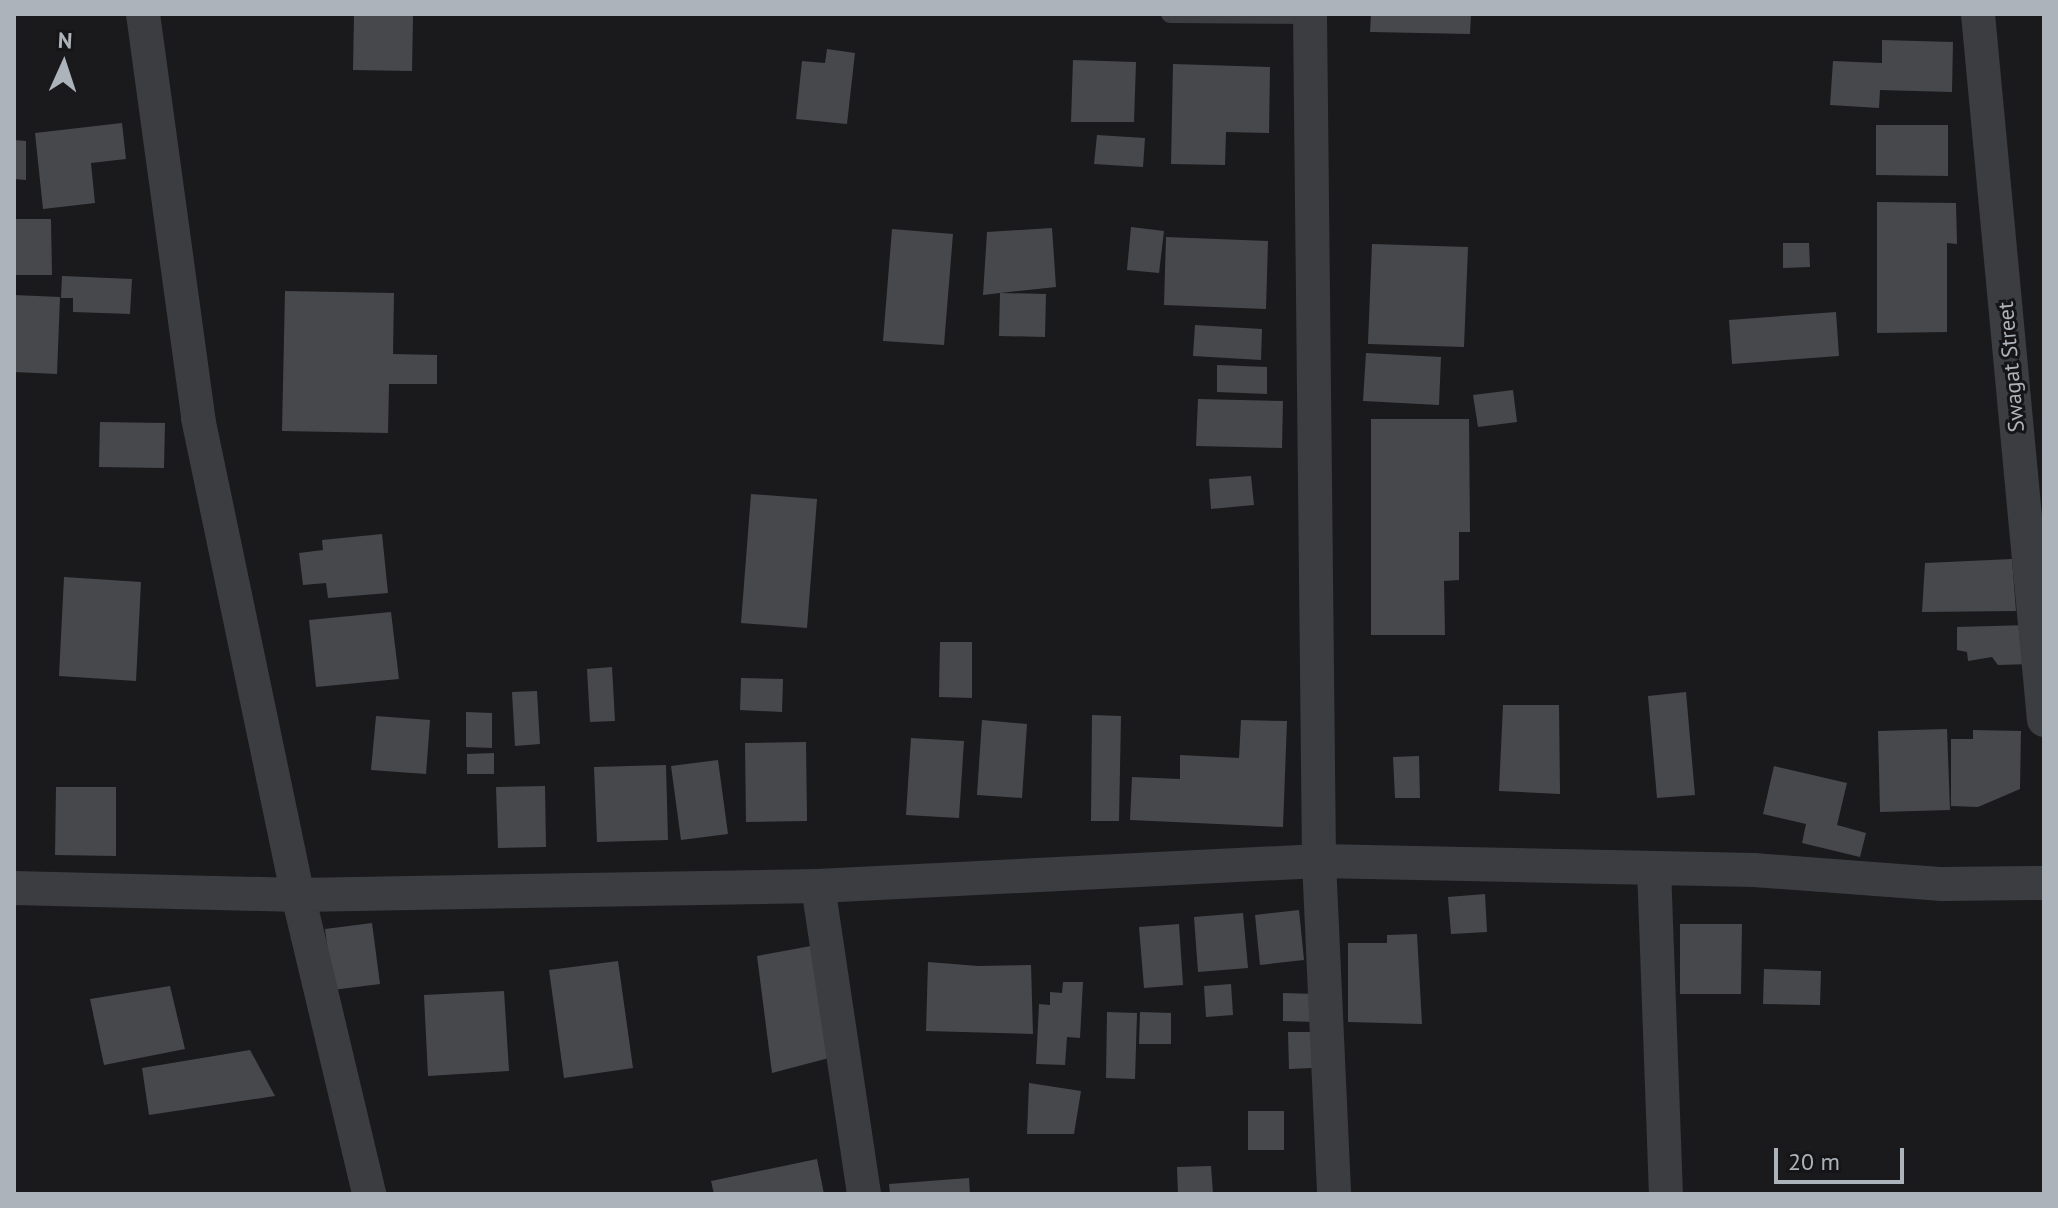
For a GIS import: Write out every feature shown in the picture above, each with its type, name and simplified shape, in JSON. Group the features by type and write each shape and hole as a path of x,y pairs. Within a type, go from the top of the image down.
{"street":[{"path":"143,14 198,418 298,895 369,1194"},
{"path":"1310,14 1319,861 1334,1194"},
{"name":"Swagat Street","path":"1978,14 2044,720"},
{"path":"14,888 298,895 818,886 1319,861 1754,870 1942,884 2044,883"},
{"path":"1654,868 1666,1194"},
{"path":"818,886 864,1194"}],"lane":[{"path":"1170,14 1310,14"}],"building":[{"path":"1371,14 1471,14 1470,34 1370,32"},
{"path":"354,15 413,16 412,71 353,70"},
{"path":"1882,40 1953,42 1952,92 1880,90 1879,108 1830,105 1833,61 1882,63"},
{"path":"827,49 855,53 847,124 796,119 802,61 825,63"},
{"path":"1073,60 1136,62 1134,122 1071,122"},
{"path":"1173,64 1270,67 1269,133 1226,132 1225,165 1171,164"},
{"path":"122,123 126,159 91,163 95,203 43,209 35,133"},
{"path":"1876,125 1948,125 1948,176 1876,175"},
{"path":"1097,135 1145,138 1143,167 1094,164"},
{"path":"14,140 26,141 26,180 14,179"},
{"path":"1877,202 1956,203 1957,244 1947,243 1947,332 1877,333"},
{"path":"14,219 51,219 52,275 14,275"},
{"path":"1131,227 1164,231 1159,273 1127,270"},
{"path":"1052,228 1056,287 983,295 987,232"},
{"path":"892,229 953,234 944,345 883,341"},
{"path":"1166,237 1268,241 1266,309 1164,305"},
{"path":"1783,243 1809,243 1810,267 1783,268"},
{"path":"1372,244 1468,247 1464,347 1368,344"},
{"path":"62,276 132,279 130,314 73,312 73,298 61,298"},
{"path":"285,291 394,293 393,354 437,355 437,384 389,384 388,433 282,431"},
{"path":"1000,293 1046,294 1045,337 999,336"},
{"path":"14,295 60,297 57,374 14,372"},
{"path":"1836,312 1839,356 1732,364 1729,320"},
{"path":"1195,325 1262,329 1261,360 1193,356"},
{"path":"1366,353 1441,357 1439,405 1363,401"},
{"path":"1217,365 1267,367 1267,394 1217,392"},
{"path":"1513,390 1517,422 1478,427 1473,395"},
{"path":"1198,399 1283,401 1282,448 1196,446"},
{"path":"1371,419 1469,419 1470,532 1459,532 1459,580 1444,581 1445,635 1371,635"},
{"path":"100,422 165,423 164,468 99,467"},
{"path":"1251,476 1254,505 1211,509 1209,479"},
{"path":"751,494 817,499 807,628 741,623"},
{"path":"382,534 388,593 328,598 326,583 303,585 299,553 323,550 322,540"},
{"path":"2012,559 2016,611 1922,612 1925,563"},
{"path":"64,577 141,582 136,681 59,676"},
{"path":"391,612 399,679 316,687 309,620"},
{"path":"2029,625 2030,664 1998,665 1992,657 1968,661 1967,652 1957,650 1957,627"},
{"path":"940,642 972,642 972,698 939,697"},
{"path":"612,667 615,721 590,722 587,669"},
{"path":"741,678 783,679 782,712 740,710"},
{"path":"537,691 540,744 515,746 512,692"},
{"path":"1686,692 1695,795 1657,798 1648,696"},
{"path":"1503,705 1559,705 1560,794 1499,791"},
{"path":"466,712 492,713 492,748 466,747"},
{"path":"1092,715 1121,716 1119,821 1091,821"},
{"path":"376,716 430,720 426,774 371,770"},
{"path":"982,720 1027,724 1022,798 977,795"},
{"path":"1241,720 1287,721 1283,827 1130,820 1132,777 1180,779 1180,755 1239,758"},
{"path":"1947,729 1950,810 1880,812 1878,731"},
{"path":"1973,730 2021,731 2020,789 1978,807 1951,806 1951,739 1973,739"},
{"path":"911,738 964,741 959,818 906,815"},
{"path":"806,742 807,821 746,822 745,743"},
{"path":"494,753 494,774 467,774 467,754"},
{"path":"1419,756 1420,798 1395,798 1393,757"},
{"path":"718,760 728,834 681,840 671,766"},
{"path":"666,765 668,840 597,842 594,767"},
{"path":"1774,766 1847,783 1837,825 1866,833 1860,857 1802,843 1806,824 1763,814"},
{"path":"545,786 546,847 498,848 496,787"},
{"path":"56,787 116,787 116,856 55,855"},
{"path":"1485,894 1487,932 1451,934 1448,897"},
{"path":"1299,910 1304,960 1260,965 1255,915"},
{"path":"1243,913 1248,968 1198,972 1194,917"},
{"path":"372,923 380,984 333,990 325,929"},
{"path":"1179,924 1183,985 1144,988 1139,927"},
{"path":"1680,924 1742,924 1741,994 1680,994"},
{"path":"1417,934 1422,1024 1348,1022 1348,943 1387,943 1387,935"},
{"path":"811,946 829,1058 772,1073 757,956"},
{"path":"618,961 633,1068 564,1078 549,970"},
{"path":"928,962 978,966 1031,965 1033,1034 926,1031"},
{"path":"1764,969 1821,971 1820,1005 1763,1004"},
{"path":"1063,982 1083,982 1080,1038 1067,1037 1065,1065 1036,1064 1039,1004 1050,1005 1050,992 1062,993"},
{"path":"1231,984 1233,1015 1206,1017 1204,986"},
{"path":"170,986 185,1049 104,1065 90,999"},
{"path":"504,991 509,1071 428,1076 424,995"},
{"path":"1283,993 1316,994 1316,1022 1283,1021"},
{"path":"1107,1012 1137,1013 1135,1079 1106,1078"},
{"path":"1140,1012 1171,1013 1171,1044 1139,1044"},
{"path":"1288,1032 1312,1032 1312,1068 1289,1069"},
{"path":"250,1050 275,1096 149,1115 142,1068"},
{"path":"1029,1083 1081,1091 1074,1134 1027,1134"},
{"path":"1248,1111 1284,1111 1284,1150 1248,1150"},
{"path":"817,1159 824,1194 714,1194 711,1181"},
{"path":"1211,1166 1213,1194 1178,1194 1177,1167"},
{"path":"969,1178 970,1194 890,1194 889,1184"}]}
